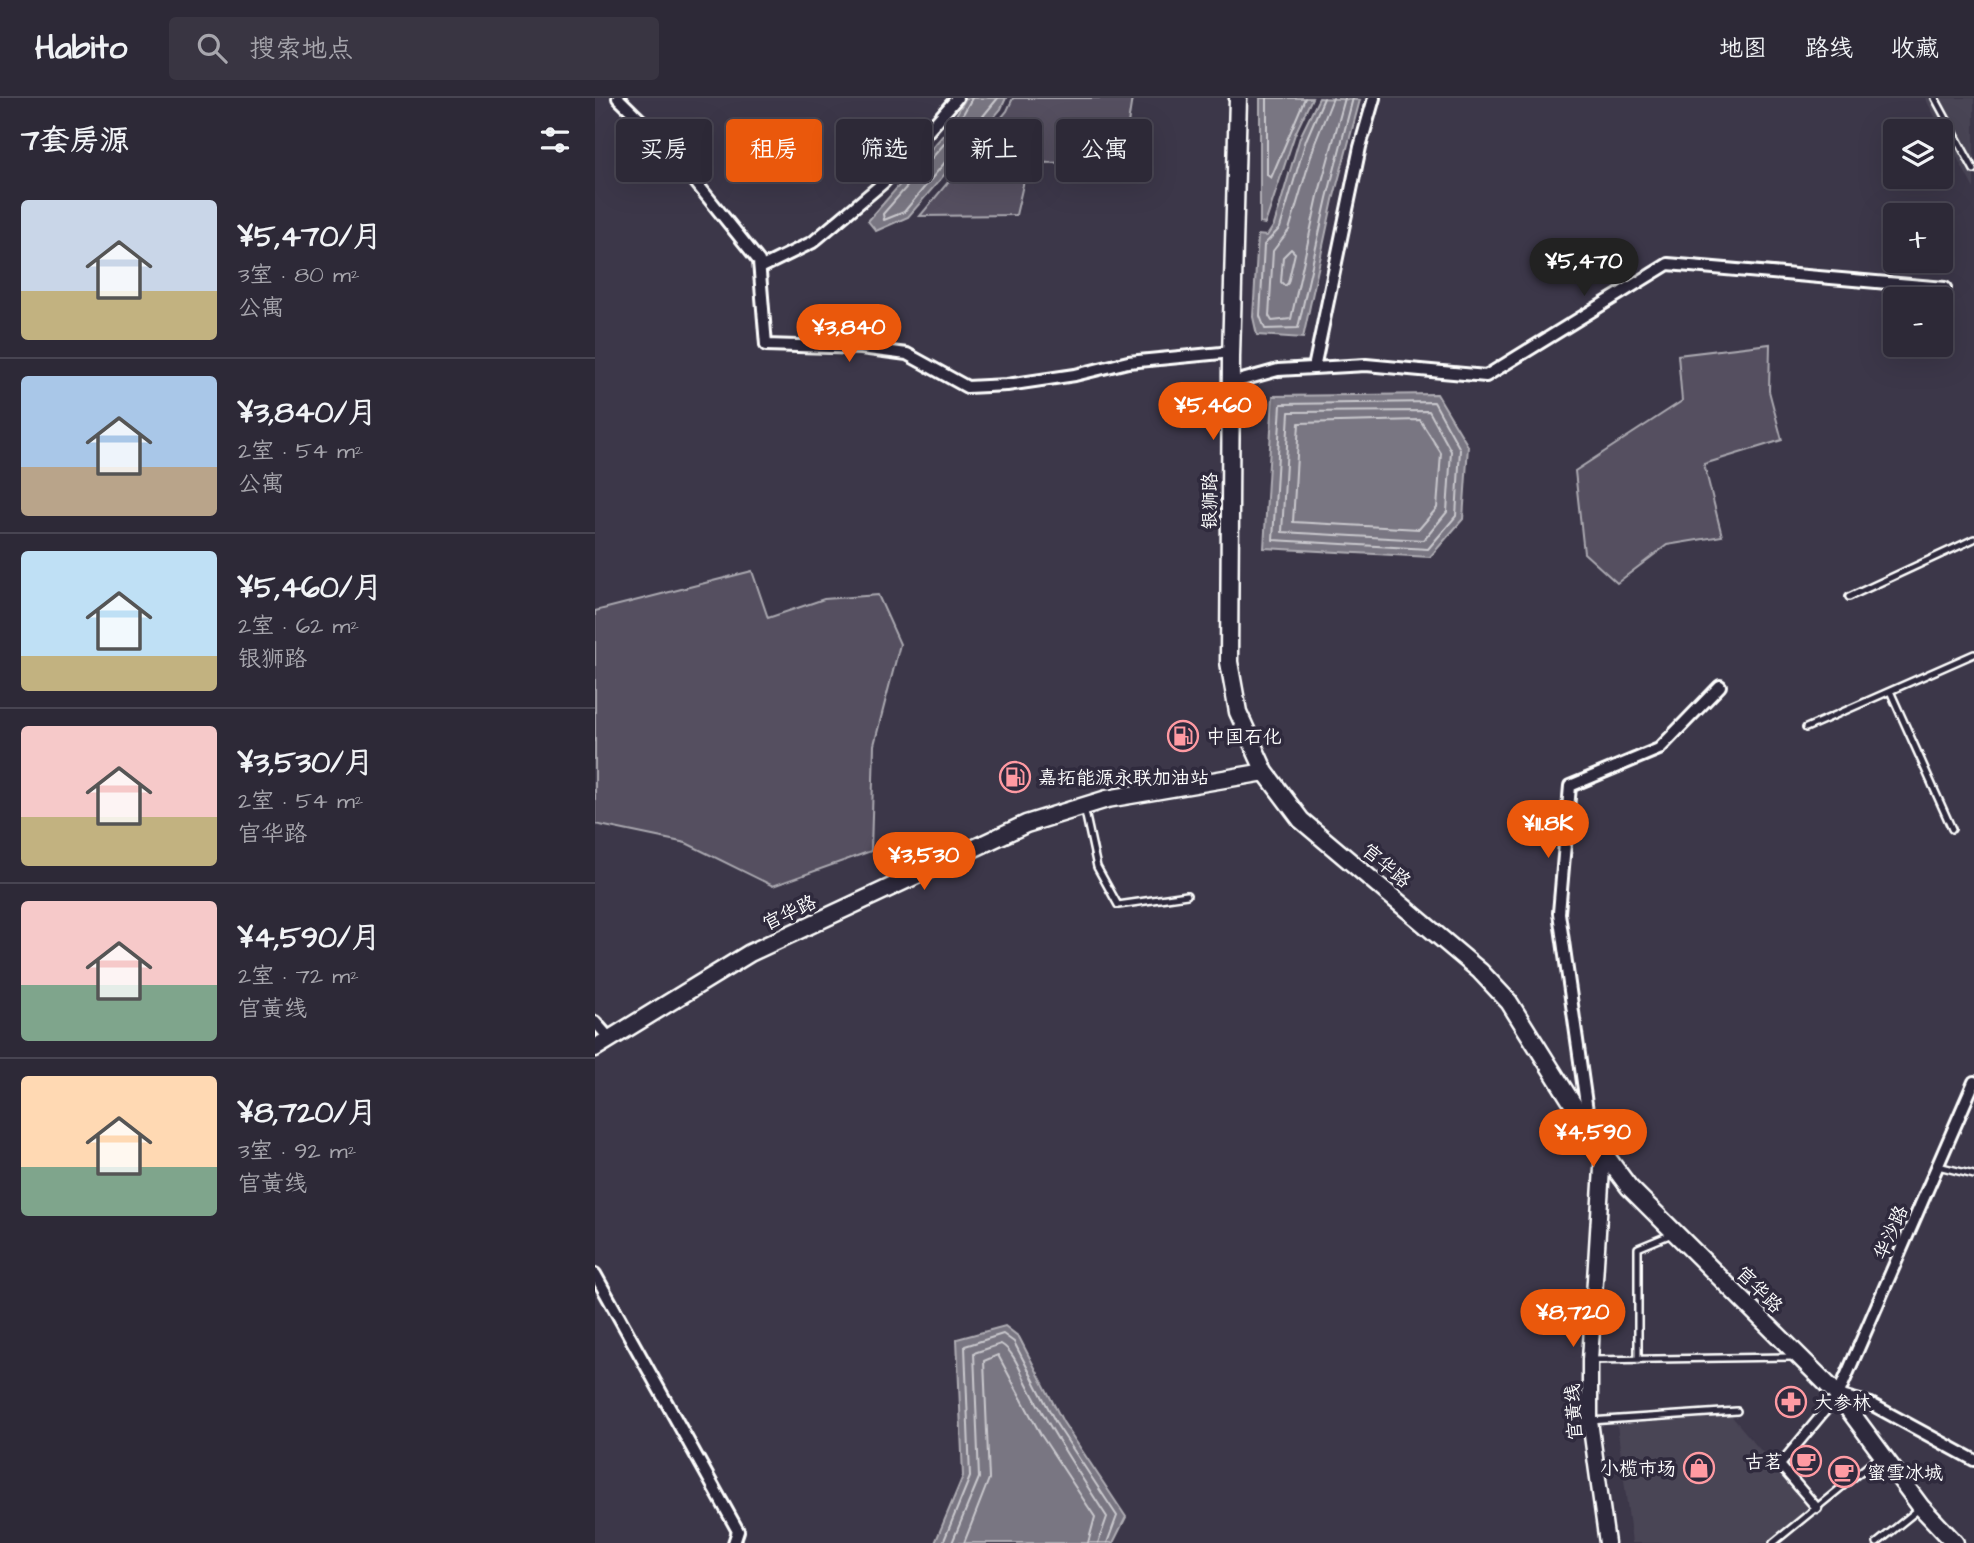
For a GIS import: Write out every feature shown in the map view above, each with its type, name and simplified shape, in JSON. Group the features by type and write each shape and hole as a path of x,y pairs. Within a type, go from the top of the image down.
{"main road":[{"name":"银狮路","path":"1238,98 1231,352 1229,662 1238,712 1265,772"},
{"name":"官华路","path":"595,1048 750,953 1026,824 1107,799 1265,772 1301,820 1480,971 1509,1002 1589,1125 1603,1153 1629,1187 1838,1395 1921,1507 1955,1543"}],"street":[{"path":"618,98 665,144 759,261 766,345 861,348 908,354 967,387 1007,385 1075,375 1128,362 1231,352"},
{"path":"760,268 813,242 883,183 957,98"},
{"path":"1314,368 1360,147 1374,98"},
{"path":"1231,383 1278,370 1366,365 1486,376 1668,264 1933,287"},
{"path":"1589,1125 1559,914 1570,786 1659,749 1720,686"},
{"path":"595,1022 610,1039"},
{"name":"华沙路","path":"1838,1395 1974,1082"},
{"name":"官黄线","path":"1603,1153 1590,1360 1590,1421 1607,1543"},
{"path":"595,1274 739,1531 734,1543"},
{"path":"1817,1508 1780,1465 1838,1395 1871,1404 1974,1460"}],"lane":[{"path":"1935,98 1974,170"},
{"path":"1849,597 1974,539"},
{"path":"1806,728 1974,654"},
{"path":"1890,691 1952,829"},
{"path":"1084,806 1097,867 1118,905 1187,895"},
{"path":"1938,1166 1974,1175"},
{"path":"1638,1360 1638,1248 1675,1233"},
{"path":"1590,1360 1798,1357"},
{"path":"1590,1421 1737,1411"},
{"path":"1773,1543 1882,1454"},
{"path":"1877,1543 1921,1507"}],"shaded area":[{"path":"1013,98 1132,98 1129,119 1056,119 1056,163 1042,163 1042,119 1000,119"},
{"path":"1925,98 1974,98 1974,189 1953,150 1953,119 1936,119"},
{"path":"948,182 1024,182 1016,215 920,216"},
{"path":"1770,344 1769,391 1782,440 1704,464 1722,536 1667,545 1617,583 1584,553 1575,471 1682,401 1678,355"},
{"path":"752,571 768,618 824,599 878,595 900,644 874,745 871,851 773,886 686,843 595,824 595,611"},
{"name":"小榄市场","path":"1728,1412 1813,1512 1772,1543 1632,1543 1617,1425"}],"water":[{"path":"966,98 1006,98 992,119 954,119"},
{"path":"1260,98 1312,98 1295,134 1265,224 1260,223"},
{"path":"1319,98 1360,100 1333,200 1303,338 1257,335 1253,317 1258,235 1267,236 1274,225 1300,137"},
{"path":"946,132 946,173 908,217 876,231 868,221 902,182 932,182 932,148"},
{"path":"1437,394 1468,446 1463,519 1430,557 1264,548 1273,396"},
{"path":"1005,1326 1019,1337 1063,1422 1126,1517 1113,1543 935,1543 963,1476 957,1339"}],"place":[{"name":"中国石化","path":"1183,736"},
{"name":"嘉拓能源永联加油站","path":"1015,777"},
{"name":"大参林","path":"1791,1402"},
{"name":"古茗","path":"1806,1461"},
{"name":"小榄市场","path":"1699,1468"},
{"name":"蜜雪冰城","path":"1844,1472"}]}
